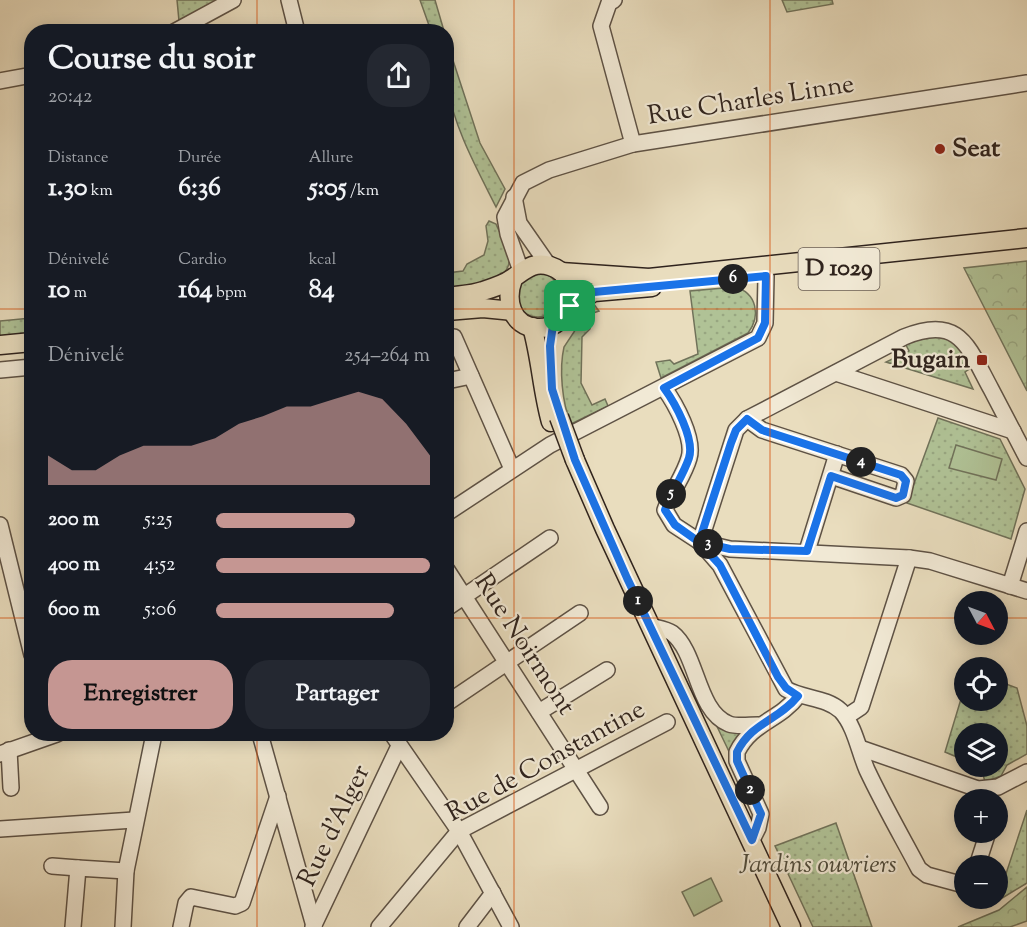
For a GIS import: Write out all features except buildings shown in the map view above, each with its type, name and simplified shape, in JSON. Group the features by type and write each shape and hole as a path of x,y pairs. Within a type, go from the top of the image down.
{"main road":[{"name":"D 1029","path":"766,271 898,252 1027,238"},
{"name":"D 1029","path":"766,271 1027,248"},
{"path":"454,296 481,292 517,275 532,265 648,278 766,271"},
{"path":"517,275 508,296 512,311 517,318 532,327 553,325 567,314 571,288 555,269"},
{"path":"570,306 594,292 766,271"},
{"path":"454,310 483,308 512,311"},
{"path":"553,325 550,346 555,419"},
{"path":"532,327 539,352 541,383 571,462 782,927"},
{"path":"0,345 24,343"},
{"path":"0,354 24,352"},
{"path":"571,462 752,840 791,927"}],"street":[{"path":"189,24 233,0"},
{"path":"290,0 295,24"},
{"name":"Rue Charles Linne","path":"614,0 609,3 602,26 603,34 633,144 1027,83"},
{"path":"0,81 24,76"},
{"path":"517,275 505,217 523,183 541,173 633,144"},
{"path":"514,197 519,223 555,269"},
{"path":"454,508 550,445 758,338 765,323 766,271"},
{"path":"699,542 736,430 747,419 918,331 927,329 945,331 963,340 972,349 1027,458"},
{"path":"454,337 512,469"},
{"path":"0,370 24,368"},
{"path":"836,373 1013,431"},
{"path":"454,380 471,376"},
{"path":"664,388 689,439 689,457 665,510 675,525 699,542 720,565 778,677 786,688 798,696 812,697 830,704 846,717 869,774 919,870 927,875 954,882"},
{"path":"747,419 762,430 901,475 906,481 906,488 903,495 896,498 831,476"},
{"path":"807,551 837,454"},
{"path":"0,525 24,622"},
{"path":"1010,586 1027,531"},
{"path":"454,603 550,538"},
{"path":"699,542 730,549 807,551 930,561 1027,591"},
{"path":"846,717 861,706 909,558"},
{"name":"Rue Noirmont","path":"454,581 600,807"},
{"path":"454,698 580,613"},
{"path":"650,626 670,632 679,641 710,708 731,725 758,725 782,714 798,696"},
{"path":"539,712 607,670"},
{"name":"Rue de Constantine","path":"379,927 459,831 667,722"},
{"path":"752,840 761,814 737,761 737,752 758,725"},
{"path":"11,788 5,752 34,741"},
{"path":"123,927 126,871 134,820 152,741"},
{"path":"263,741 313,926"},
{"name":"Rue d'Alger","path":"313,926 396,741"},
{"path":"399,741 459,831 511,927"},
{"path":"860,748 978,789"},
{"path":"1003,789 1027,772"},
{"path":"181,927 186,903 191,897 235,906 242,903 278,796"},
{"path":"0,828 134,820"},
{"path":"52,867 126,871"},
{"path":"73,927 78,868"},
{"path":"467,927 493,894"}],"green space":[{"path":"177,0 219,0 179,21"},
{"path":"420,0 435,0 442,24 429,24"},
{"path":"782,0 832,0 833,4 787,12"},
{"path":"454,63 480,143 505,189 496,207 467,148 455,117"},
{"path":"489,221 496,224 509,255 508,268 503,274 485,283 454,289 454,272 463,271 467,264 484,255 488,241 486,226"},
{"path":"1027,261 1027,391 964,268"},
{"path":"538,273 547,274 554,279 559,286 559,304 554,311 547,316 538,317 529,316 522,311 517,304 516,295 517,286 522,279 529,274"},
{"path":"735,287 748,294 755,306 755,319 748,333 661,378 656,362 670,360 674,364 698,354 690,291"},
{"path":"593,303 599,311 593,313 590,329 582,337 581,383 592,405 605,399 608,406 571,424 562,386 564,347"},
{"path":"24,319 24,335 0,337 0,321"},
{"path":"942,335 958,343 974,366 965,372 973,389 886,362 909,351 904,341"},
{"path":"938,418 1000,439 1025,489 1011,539 907,503"},
{"path":"956,445 1002,459 996,480 949,468"},
{"path":"1008,685 1017,688 1027,726 1027,754 1008,764 1008,723 954,723 954,756 945,752 957,711 1008,711"},
{"path":"711,714 745,731 735,764"},
{"path":"984,777 998,777 985,782"},
{"path":"1027,810 1027,883 1008,895 1008,868"},
{"name":"Jardins ouvriers","path":"836,823 872,927 813,927 775,846"},
{"path":"711,878 722,901 694,916 682,892"},
{"path":"1027,887 1027,921 1010,927 958,927 1000,909 1008,909 1008,903"}],"place":[{"name":"Seat","path":"940,149"},
{"name":"Bugain","path":"982,360"}],"route":[{"path":"570,306 567,314 553,325 550,346 552,389 559,417 605,529 752,840 761,814 737,761 737,752 747,736 758,725 782,714 798,696 786,688 778,677 720,565 699,542 730,549 807,551 831,476 896,498 903,495 906,481 901,475 762,430 747,419 736,430 699,542 675,525 665,510 689,457 689,439 669,394 664,388 758,338 765,323 766,276 594,292 570,306"}]}
